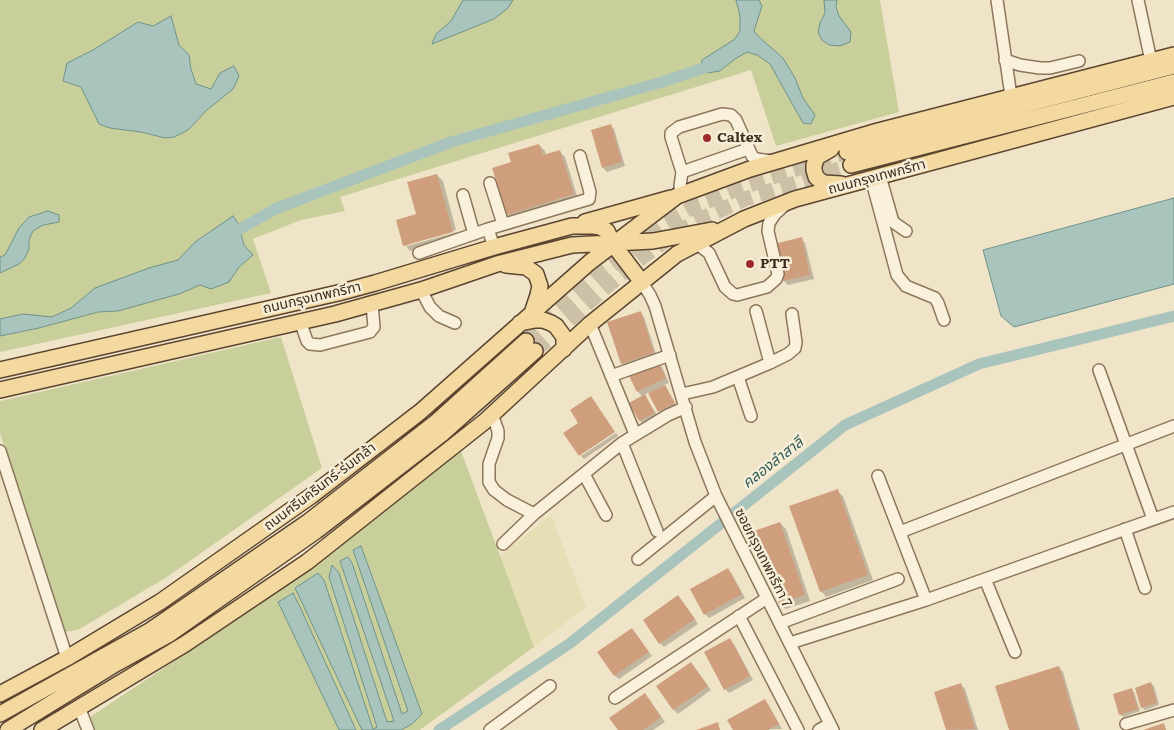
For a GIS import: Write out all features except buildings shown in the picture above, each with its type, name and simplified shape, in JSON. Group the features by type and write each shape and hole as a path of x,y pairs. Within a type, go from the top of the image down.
{"main road":[{"name":"ถนนกรุงเทพกรีฑา","path":"848,153 1011,96 1174,55"},
{"name":"ถนนกรุงเทพกรีฑา","path":"848,153 1174,66"},
{"name":"ถนนกรุงเทพกรีฑา","path":"0,390 372,304 421,290 497,264 572,245 590,243 613,244 679,195 777,161 848,153 1174,82"},
{"name":"ถนนกรุงเทพกรีฑา","path":"0,370 375,283 494,247 572,226 600,227 610,235 613,244 641,281 677,254 744,218 795,199 1174,97"},
{"path":"848,153 817,157 814,170 816,177 824,184 854,183"},
{"path":"572,226 679,195"},
{"path":"613,244 653,241 726,228"},
{"name":"ถนนศรีนครินทร์-ร่มเกล้า","path":"0,694 66,658 160,602 311,496 420,412 532,312 613,244"},
{"path":"497,264 526,267 536,274 540,286 532,312"},
{"path":"42,730 185,644 307,562 410,482 492,414 564,350 590,324 641,281"},
{"path":"267,309 272,327"},
{"path":"519,324 535,320 551,323 556,326 564,337 564,350"},
{"name":"ถนนศรีนครินทร์-ร่มเกล้า","path":"0,714 151,630 308,522 530,346 443,433 316,531 168,635 112,666 8,730"},
{"path":"0,709 31,678"},
{"path":"18,730 75,709"}],"street":[{"path":"997,0 1011,96"},
{"path":"1138,0 1151,60"},
{"path":"1006,60 1020,66 1040,68 1050,68 1079,61"},
{"path":"679,195 682,172 671,138 671,133 678,127 722,114 730,114 736,120 748,149 756,159 777,161"},
{"path":"682,172 748,149"},
{"path":"419,253 503,224 589,199 590,192 580,156"},
{"path":"875,177 893,222 906,231"},
{"path":"875,177 897,275 906,286 935,298 944,320"},
{"path":"490,183 503,224"},
{"path":"463,195 474,234"},
{"path":"696,244 709,253 725,287 733,294 737,295 767,287 773,284 778,274 768,231 769,223 778,210 795,199"},
{"path":"488,229 494,247"},
{"name":"ซอยกรุงเทพกรีฑา 7","path":"641,281 655,306 695,442 721,508 832,727"},
{"path":"421,290 430,307 439,316 455,323"},
{"path":"300,321 307,341 310,344 320,345 370,332 374,327 372,304"},
{"path":"756,311 770,363"},
{"path":"682,394 701,391 788,354 795,348 796,342 792,314"},
{"path":"590,324 635,434"},
{"path":"611,376 670,355"},
{"path":"1099,370 1153,519"},
{"path":"738,376 751,416"},
{"path":"503,544 534,514 622,443 668,415 686,407"},
{"path":"492,414 498,431 498,438 489,464 489,482 494,490 507,500 534,514"},
{"path":"900,532 1174,426"},
{"path":"622,443 657,531"},
{"path":"0,451 3,472 66,658"},
{"path":"584,474 606,515"},
{"path":"878,476 926,600"},
{"path":"638,559 716,496"},
{"path":"790,643 926,600 1174,512"},
{"path":"1125,529 1145,588"},
{"path":"780,623 898,579"},
{"path":"985,579 1015,652"},
{"path":"615,698 767,598"},
{"path":"739,616 798,730"},
{"path":"490,730 550,686"},
{"path":"75,709 88,730"},
{"path":"1126,724 1174,711"},
{"path":"818,730 832,727"}],"shaded area":[{"path":"551,515 586,607 534,647 500,556"}],"green space":[{"path":"0,0 880,0 899,112 776,146 751,70 340,197 345,211 301,220 253,239 271,293 0,352"},
{"path":"281,337 322,468 167,577 78,630 64,632 0,433 0,401"},
{"path":"461,451 534,647 420,730 95,730 90,717 259,605"}],"water":[{"path":"463,0 513,0 508,8 494,19 432,44 436,34 451,21"},
{"path":"736,0 759,0 762,6 754,31 783,58 795,78 803,98 815,115 811,124 803,123 770,64 757,55 747,52 720,71 707,73 701,66 702,60 735,39 740,31 740,16"},
{"path":"824,0 837,0 836,7 839,16 851,32 850,42 840,46 829,45 822,40 818,32 825,13"},
{"path":"171,16 179,45 189,55 196,84 211,89 220,73 234,66 239,76 233,89 207,110 188,130 174,137 165,138 141,132 110,128 99,124 81,87 63,81 67,63 93,50 138,22 153,26"},
{"path":"1174,198 1174,284 1014,327 1001,316 983,250"},
{"path":"48,211 59,215 59,222 43,225 33,231 25,258 19,264 0,273 0,257 5,255 19,228 29,217"},
{"path":"233,216 238,223 244,245 253,255 239,267 229,282 211,289 200,285 179,294 118,311 98,312 39,328 0,336 0,319 23,314 52,317 71,308 95,288 149,268 178,260 195,242"},
{"path":"361,546 422,714 412,724 401,730 362,730 295,588 318,573 324,580 373,729 377,727 329,577 332,565 339,573 387,722 394,721 340,561 348,557 352,563 402,714 408,711 353,550"},
{"path":"293,593 356,730 339,730 278,602"}],"waterway":[{"path":"228,236 275,209 451,142 662,82 716,64"},
{"name":"คลองลำสาลี","path":"439,730 569,644 845,425 979,364 1174,316"}],"tunnel":[{"path":"526,341 601,273 666,222 693,207 740,188 847,152"},
{"path":"535,351 606,287 649,252 679,231 745,199 851,165"}],"place":[{"name":"Caltex","path":"707,138"},
{"name":"PTT","path":"750,264"}]}
